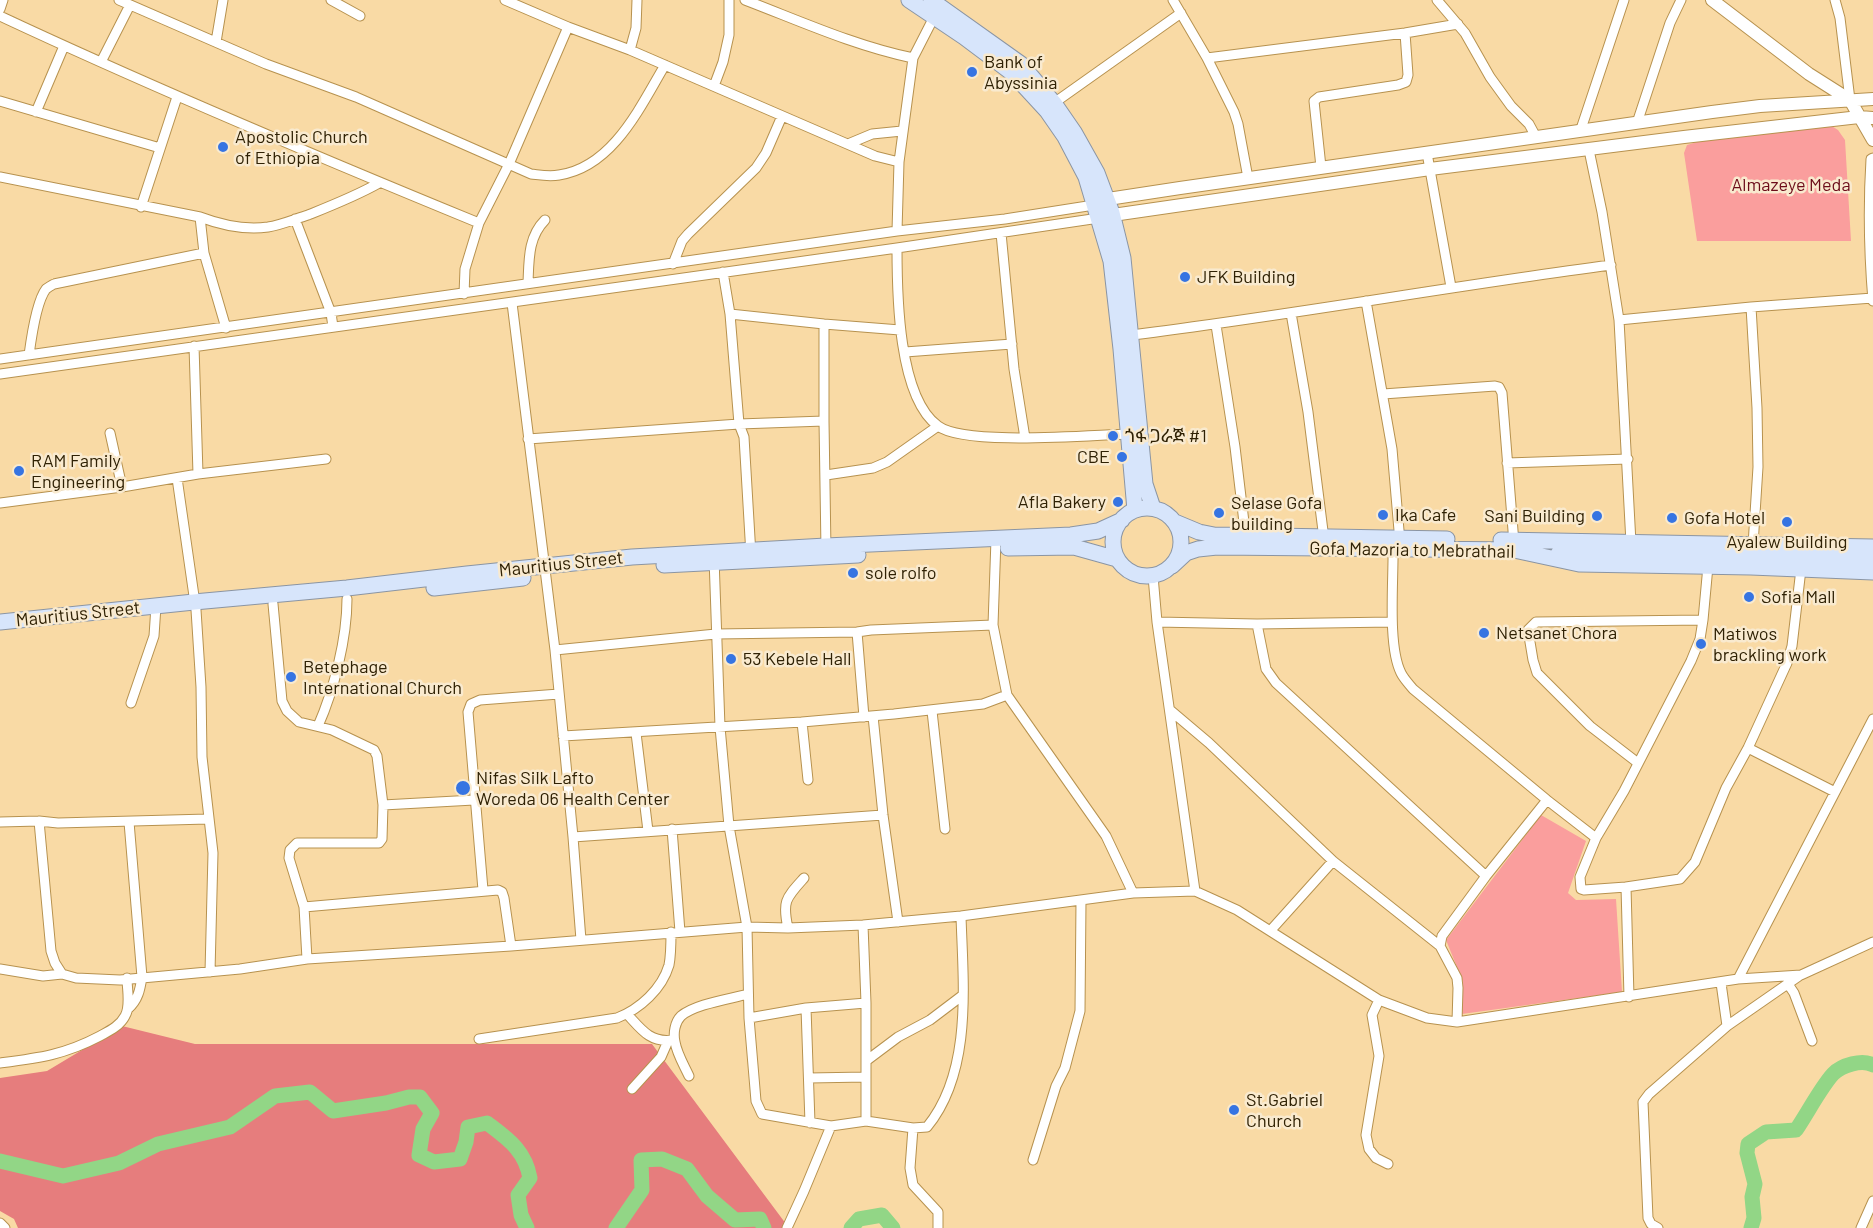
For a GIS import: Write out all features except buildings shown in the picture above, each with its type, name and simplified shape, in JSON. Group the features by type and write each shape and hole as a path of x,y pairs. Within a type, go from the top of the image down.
{"main road":[{"path":"910,0 1012,73 1047,111 1065,137 1104,209 1123,258 1146,484 1153,508"},
{"path":"932,0 1012,56 1054,103 1074,132 1097,173 1112,261 1122,349 1135,510"},
{"path":"1153,508 1169,516 1175,522 1182,545 1179,557 1172,567 1163,573 1143,576 1132,573 1124,567 1114,549 1114,538 1116,528 1122,520 1135,510 1153,508"},
{"name":"Mauritius Street","path":"997,544 1098,531 1122,520"},
{"name":"Gofa Mazoria to Mebrathail","path":"1175,522 1200,532 1246,542"},
{"name":"Gofa Mazoria to Mebrathail","path":"1172,567 1186,553 1246,542 1514,545 1535,548 1631,543 1873,547"},
{"name":"Mauritius Street","path":"0,630 347,588 714,557 997,544 1074,547 1118,559"},
{"path":"1535,548 1586,553 1873,559"},
{"name":"Gofa Mazoria to Mebrathail","path":"1535,548 1579,564 1873,572"},
{"name":"Mauritius Street","path":"195,606 273,604 347,598 546,571"},
{"name":"Mauritius Street","path":"0,622 156,610"}],"street":[{"path":"0,9 3,0"},
{"path":"119,0 296,76 356,97 531,174 550,176 572,172 598,159 621,134 665,65"},
{"path":"216,42 223,0"},
{"path":"331,0 360,16"},
{"path":"505,0 630,50 875,156 899,162"},
{"path":"630,50 636,28 637,0"},
{"path":"714,86 723,62 729,35 729,0"},
{"path":"745,0 836,36 913,58"},
{"path":"1173,0 1207,58 1238,124 1248,178"},
{"path":"1437,0 1458,24 1490,77 1536,136"},
{"path":"1581,129 1624,0"},
{"path":"1638,123 1670,23 1681,0"},
{"path":"1713,0 1800,68 1850,100"},
{"path":"1835,0 1840,18 1850,100 1873,140"},
{"path":"101,62 130,5"},
{"path":"1054,103 1181,13"},
{"path":"0,16 177,97 479,223"},
{"path":"897,231 899,162 913,58 934,17"},
{"path":"1207,58 1405,33 1458,24"},
{"path":"464,294 465,269 479,223 509,164 568,27"},
{"path":"1321,167 1314,101 1318,97 1398,86 1406,82 1408,75 1405,33"},
{"path":"36,112 64,46"},
{"path":"141,207 177,97"},
{"path":"0,374 1001,233 1248,178 1321,167 1741,108 1873,99"},
{"path":"0,101 160,148"},
{"path":"673,264 682,241 688,234 756,168 766,153 782,116"},
{"path":"0,359 897,231 1104,209 1859,117 1873,118"},
{"path":"848,144 872,134 902,131"},
{"path":"1589,150 1619,320 1631,543"},
{"path":"1427,153 1451,287"},
{"path":"1873,158 1871,159 1869,188 1869,256 1873,304"},
{"path":"0,177 200,217 230,226 248,227 268,227 295,219 356,196 379,183"},
{"path":"200,217 204,253 226,328"},
{"path":"295,219 331,313 333,327"},
{"path":"528,283 531,245 534,234 545,220"},
{"path":"1001,233 1012,344 1025,438"},
{"path":"897,248 900,330 911,382 922,410 938,426 954,433 1006,439 1128,434"},
{"path":"29,355 32,330 42,299 46,289 54,284 204,253"},
{"path":"1132,335 1216,325 1451,287 1611,265"},
{"path":"723,272 730,314 738,424 744,437 751,555"},
{"path":"1619,320 1873,298"},
{"path":"1366,301 1392,449 1397,544 1392,621 1401,672 1413,689 1596,838"},
{"path":"512,303 555,650 581,940"},
{"path":"1751,307 1758,468 1753,545"},
{"path":"1291,313 1308,412 1324,542"},
{"path":"730,314 900,330"},
{"path":"824,324 826,551"},
{"path":"1216,325 1246,542"},
{"path":"905,352 1012,344"},
{"path":"194,346 198,474"},
{"path":"1383,394 1499,387 1502,393 1514,545"},
{"path":"528,439 738,424 824,421"},
{"path":"826,474 873,468 887,462 938,426"},
{"path":"110,433 122,487"},
{"path":"0,503 122,487 198,474 326,459"},
{"path":"1507,463 1628,459"},
{"path":"177,478 195,606 201,687 202,757 213,853 210,972"},
{"path":"997,544 993,625 1007,695 1106,836 1132,894"},
{"path":"714,557 720,727 729,826 747,927 749,1018 756,1101 762,1114 831,1126 866,1120 913,1128 927,1127 936,1117 948,1093 958,1056 963,995 961,916"},
{"path":"1708,566 1700,639 1691,661 1624,790 1596,838 1580,877 1581,888 1584,890 1673,881 1680,879 1695,862 1726,788 1748,748 1787,663 1792,646 1801,569"},
{"path":"1153,576 1157,622 1195,891"},
{"path":"318,726 331,692 347,614 347,598"},
{"path":"273,604 282,701 287,711 299,722 318,726 374,750 377,756 383,805 382,839 379,843 297,843 293,846 289,858 304,907 307,959"},
{"path":"131,703 154,636 156,610"},
{"path":"1638,763 1590,726 1537,673 1528,630 1536,622 1703,620"},
{"path":"1157,622 1257,624 1392,621"},
{"path":"1257,624 1266,669 1276,683 1486,876"},
{"path":"555,650 716,634 857,632 993,625"},
{"path":"857,632 898,922"},
{"path":"483,890 468,712 471,704 480,700 559,694"},
{"path":"563,736 868,717 983,704 1007,695"},
{"path":"1170,710 1209,743 1333,861 1440,946 1457,978 1456,1022"},
{"path":"932,711 945,829"},
{"path":"1738,980 1873,719"},
{"path":"802,722 808,780"},
{"path":"636,733 648,831"},
{"path":"1748,748 1835,792"},
{"path":"383,805 474,800"},
{"path":"1440,946 1442,936 1451,921 1547,800"},
{"path":"573,837 883,815"},
{"path":"0,822 129,822 208,819"},
{"path":"39,821 51,951 55,963 63,974"},
{"path":"0,1063 46,1057 84,1044 120,1023 140,993 142,977 129,822"},
{"path":"479,1039 617,1018 645,1002 666,975 675,932 672,829"},
{"path":"1271,930 1333,861"},
{"path":"788,928 784,910 785,900 804,878"},
{"path":"1626,887 1629,997"},
{"path":"304,907 498,890 502,892 504,898 511,946"},
{"path":"0,969 43,976 63,974 99,980 210,972 307,959 511,946 675,932 747,927 863,925 961,916 1132,894 1195,891 1237,910 1271,930 1379,1000 1427,1018 1456,1022 1738,980 1801,975"},
{"path":"1034,1160 1056,1086 1065,1068 1080,1011 1081,900"},
{"path":"863,925 866,1120"},
{"path":"1658,1228 1651,1224 1648,1218 1643,1102 1649,1094 1726,1026 1801,975 1873,942"},
{"path":"127,978 128,1009"},
{"path":"1721,983 1726,1026"},
{"path":"1788,984 1794,993 1812,1041"},
{"path":"632,1089 661,1057 680,1017 691,1010 748,994"},
{"path":"866,1061 898,1037 930,1020 963,995"},
{"path":"1379,1000 1372,1015 1379,1056 1366,1135 1369,1149 1376,1158 1388,1164"},
{"path":"749,1018 806,1008 866,1003"},
{"path":"806,1008 810,1123"},
{"path":"627,1014 651,1039 671,1040"},
{"path":"671,1040 690,1076"},
{"path":"809,1078 866,1077"},
{"path":"787,1228 831,1126"},
{"path":"913,1128 910,1167 913,1185 938,1212 938,1228"},
{"path":"1861,1228 1873,1201"},
{"path":"0,1222 5,1228"}],"green space":[{"name":"Almazeye Meda","path":"1830,125 1838,130 1845,140 1851,241 1697,241 1684,153 1687,145"},
{"path":"1541,815 1586,841 1568,893 1576,900 1616,899 1622,992 1462,1014 1463,982 1446,940"}],"shaded area":[{"path":"122,1026 195,1044 652,1044 789,1228 18,1228 14,1219 0,1211 0,1078 47,1071"}],"waterway":[{"path":"1751,1228 1754,1218 1752,1197 1755,1184 1747,1153 1748,1144 1766,1132 1796,1130 1824,1086 1837,1071 1858,1063 1873,1065"},
{"path":"0,1161 63,1176 119,1163 158,1144 230,1127 275,1096 310,1092 333,1111 420,1097 432,1113 423,1129 419,1155 434,1162 460,1159 468,1127 487,1123 515,1146 528,1168 530,1178 518,1195 521,1215 527,1228"},
{"path":"616,1228 642,1190 641,1160 662,1159 687,1169 707,1196 735,1220 760,1219 764,1228"},
{"path":"851,1228 859,1219 882,1215 893,1228"}],"place":[{"name":"Bank of Abyssinia","path":"972,72"},
{"name":"Apostolic Church of Ethiopia","path":"223,147"},
{"name":"JFK Building","path":"1185,277"},
{"name":"ጎፋ ጋራጅ #1","path":"1113,436"},
{"name":"CBE","path":"1122,457"},
{"name":"RAM Family Engineering","path":"19,471"},
{"name":"Afla Bakery","path":"1118,502"},
{"name":"Selase Gofa building","path":"1219,513"},
{"name":"Ika Cafe","path":"1383,515"},
{"name":"Sani Building","path":"1597,516"},
{"name":"Gofa Hotel","path":"1672,518"},
{"name":"Ayalew Building","path":"1787,522"},
{"name":"sole rolfo","path":"853,573"},
{"name":"Sofia Mall","path":"1749,597"},
{"name":"Netsanet Chora","path":"1484,633"},
{"name":"Matiwos brackling work","path":"1701,644"},
{"name":"53 Kebele Hall","path":"731,659"},
{"name":"Betephage International Church","path":"291,677"},
{"name":"Nifas Silk Lafto Woreda 06 Health Center","path":"463,788"},
{"name":"St.Gabriel Church","path":"1234,1110"}]}
